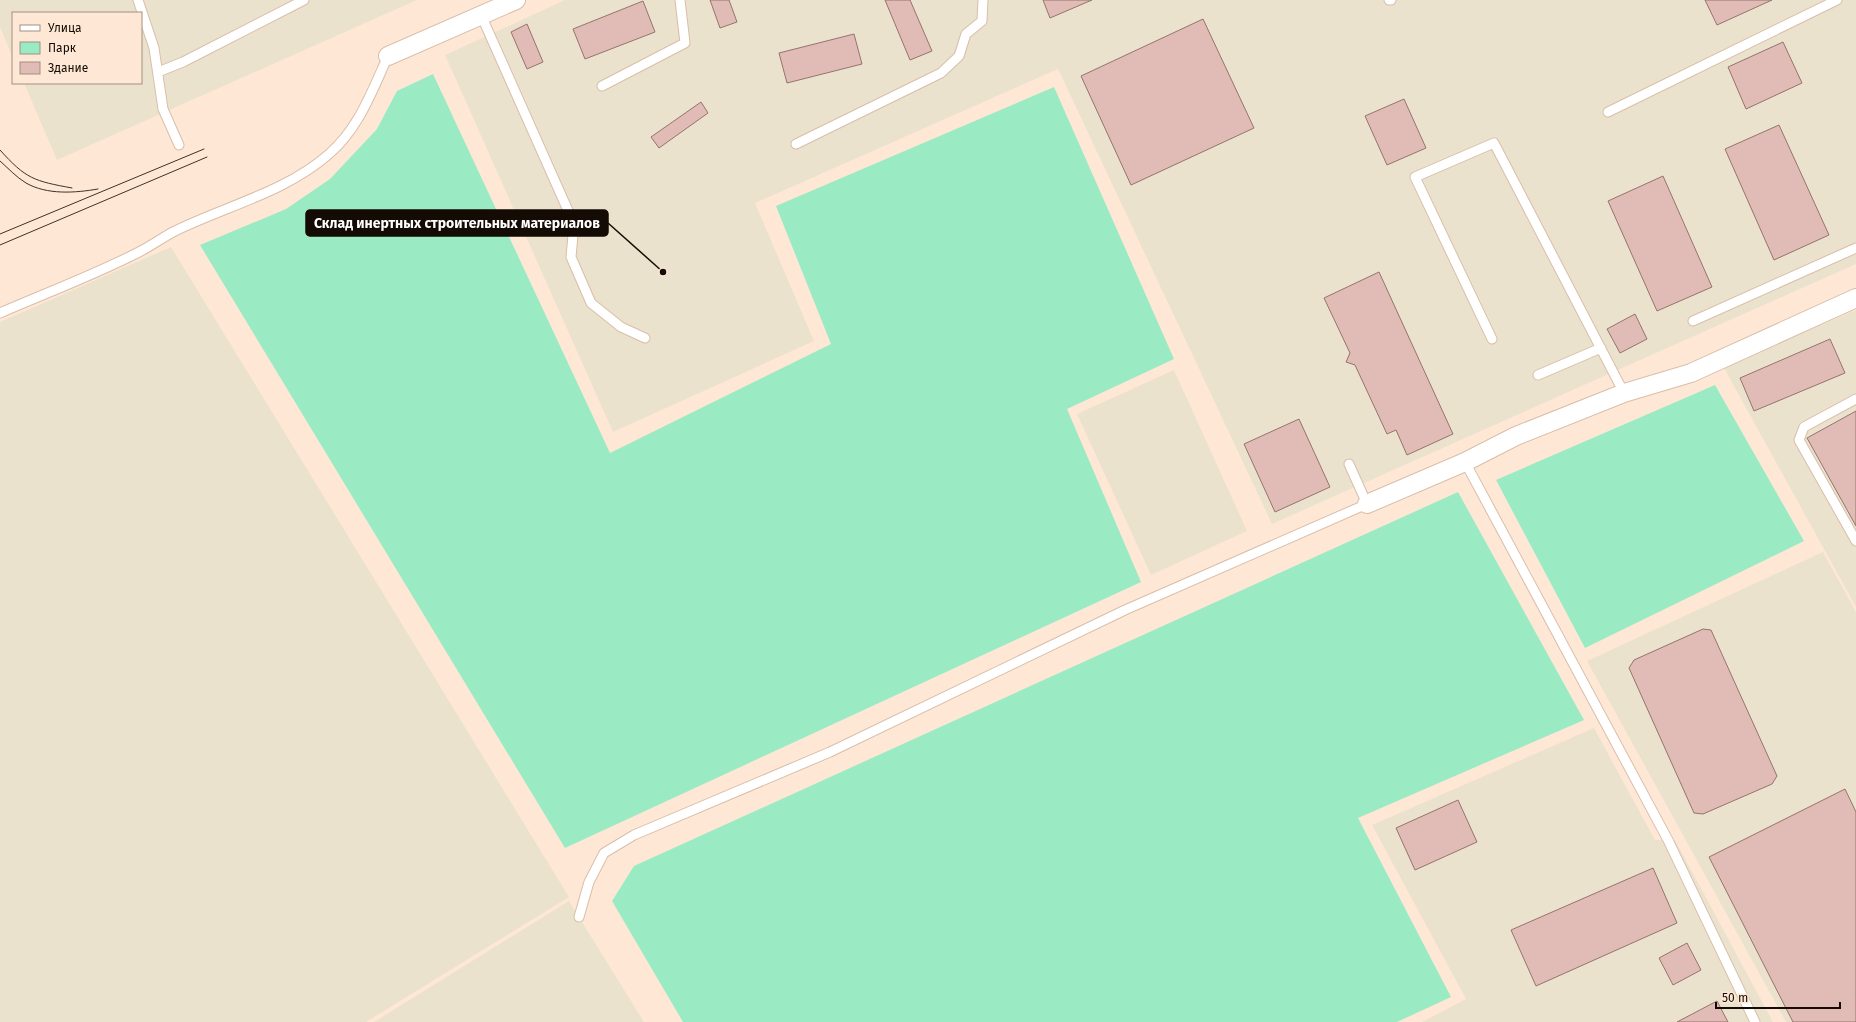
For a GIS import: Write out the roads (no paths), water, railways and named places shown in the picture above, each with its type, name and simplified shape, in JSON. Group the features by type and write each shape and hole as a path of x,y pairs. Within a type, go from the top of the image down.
{"street":[{"path":"388,56 516,0"},
{"path":"1367,504 1465,462 1516,436 1624,393 1691,373 1856,298"}],"lane":[{"path":"138,0 154,48 163,109 180,145"},
{"path":"158,72 182,62 304,0"},
{"path":"602,86 685,43 680,0"},
{"path":"796,144 941,73 959,56 966,34 982,21 983,0"},
{"path":"1608,112 1837,0"},
{"path":"481,16 574,224 571,257 591,303 620,327 645,338"},
{"path":"0,313 139,252 175,231 308,172 349,134 363,111 388,56"},
{"path":"1492,339 1415,177 1494,143 1624,393"},
{"path":"1693,321 1856,248"},
{"path":"1538,375 1601,348"},
{"path":"1856,399 1804,427 1799,440 1856,541"},
{"path":"1465,462 1668,840 1755,1022"},
{"path":"579,917 589,882 604,853 634,834 830,752 1125,610 1367,504 1349,464"}],"tram line":[{"path":"0,234 204,149"},
{"path":"0,150 24,173 39,181 72,188"},
{"path":"0,245 207,157"},
{"path":"0,161 22,181 43,190 71,192 98,189"}],"place":[{"name":"Склад инертных строительных материалов","path":"663,272"}]}
